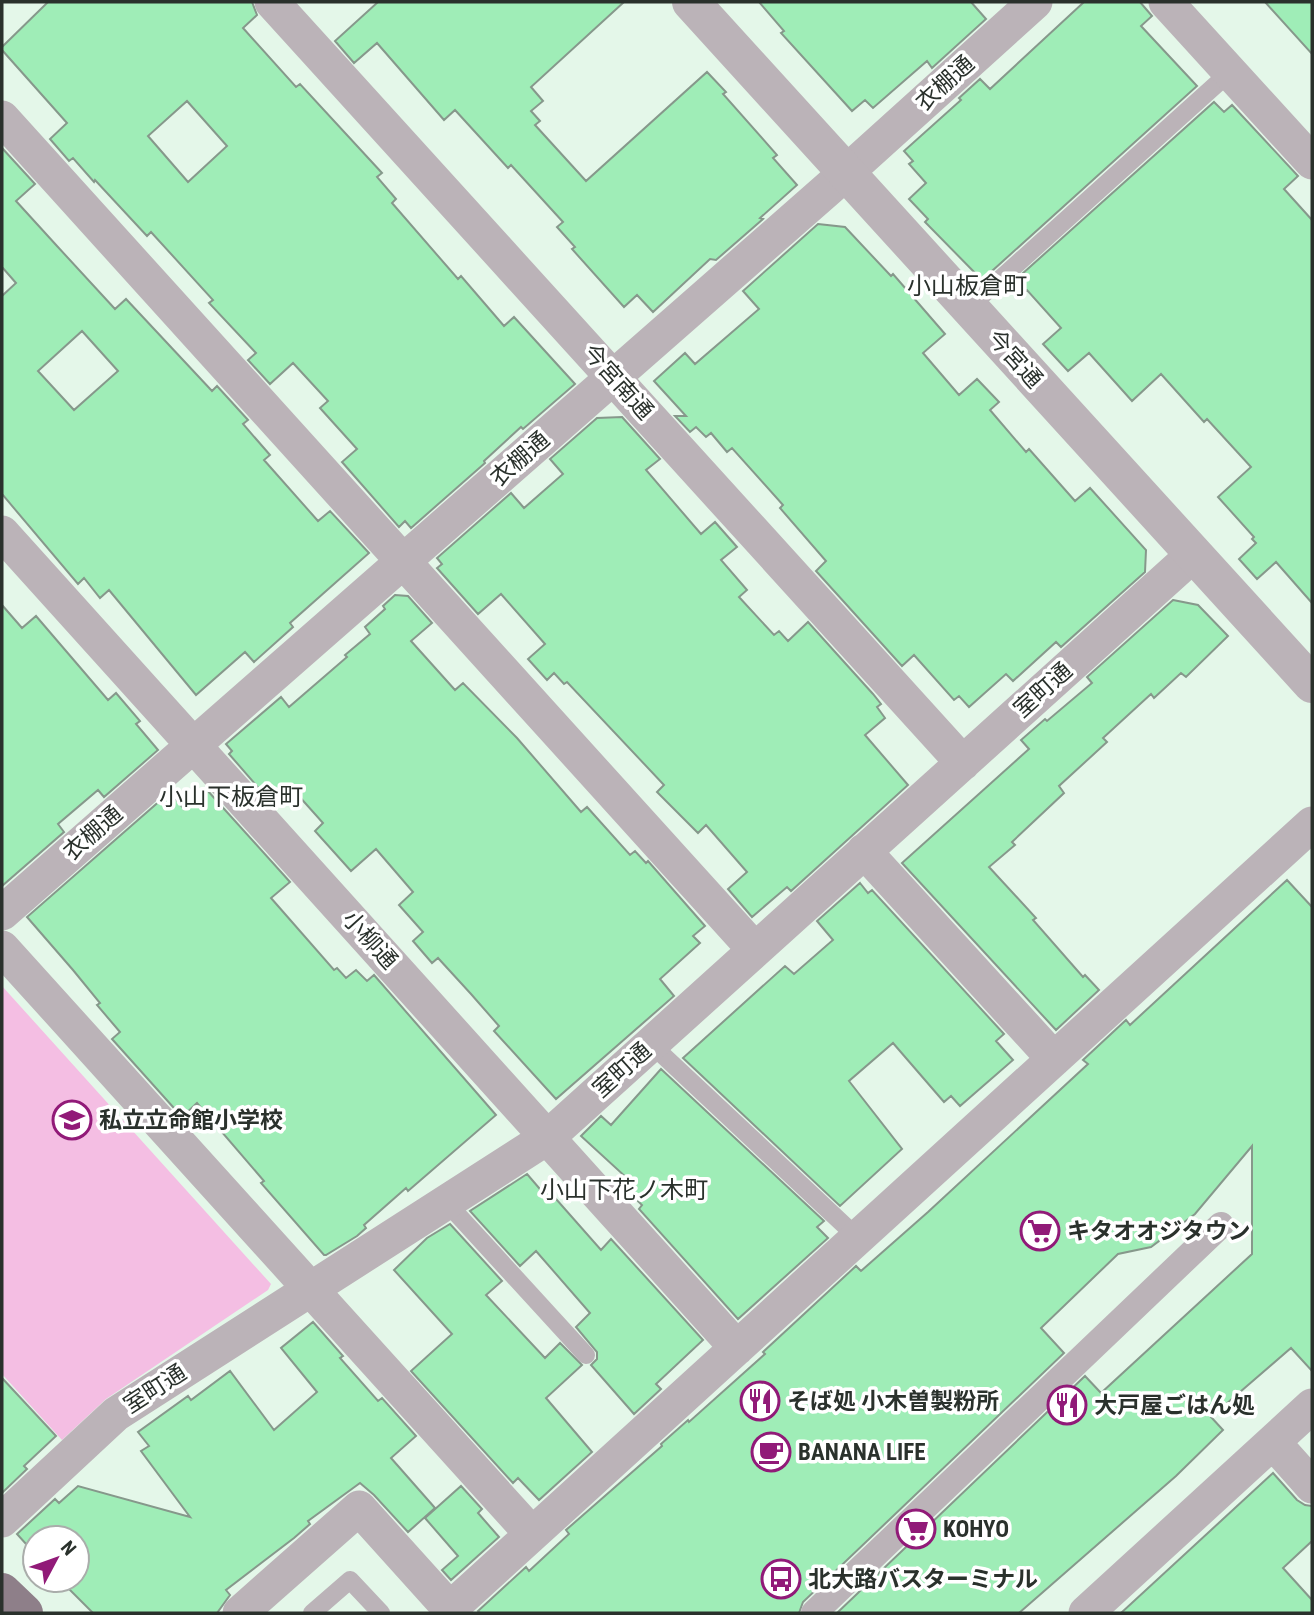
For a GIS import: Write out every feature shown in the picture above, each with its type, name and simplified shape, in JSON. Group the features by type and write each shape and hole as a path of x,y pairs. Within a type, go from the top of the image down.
{"main road":[{"path":"2,1592 24,1613"}],"street":[{"name":"今宮南通","path":"272,2 963,762"},
{"name":"今宮通","path":"691,2 1312,684"},
{"name":"衣棚通","path":"2,913 847,171 1035,2"},
{"path":"1166,2 1312,162"},
{"path":"2,118 755,950"},
{"name":"小柳通","path":"2,533 737,1348"},
{"name":"室町通","path":"2,1520 116,1414 548,1136 1194,555"},
{"path":"240,1613 359,1508 450,1609 1312,824"},
{"path":"864,851 1054,1059"},
{"path":"2,948 532,1534"},
{"path":"814,1613 1221,1225"},
{"path":"1086,1613 1312,1406"},
{"path":"1273,1442 1312,1486"}],"lane":[{"path":"968,308 1230,72"},
{"path":"651,1044 858,1238"},
{"path":"446,1202 586,1355"},
{"path":"312,1613 350,1580 381,1613"}],"shaded area":[{"name":"私立立命館小学校","path":"2,986 271,1284 268,1290 106,1399 62,1440 2,1374"}],"building":[{"path":"48,2 252,2 257,15 243,28 296,87 300,84 382,173 377,177 396,199 392,203 458,279 461,276 504,326 514,317 575,384 523,429 521,427 484,461 485,463 411,528 405,521 399,527 342,462 357,449 320,408 328,401 293,363 270,384 248,360 256,353 209,303 213,300 151,232 147,236 73,158 69,161 50,139 67,123 2,47","holes":["187,101 227,146 188,182 148,136"]},
{"path":"378,2 624,2 531,87 543,101 531,111 540,121 535,125 586,181 707,72 777,155 773,158 797,185 760,218 763,219 716,260 710,259 653,312 637,295 624,307 572,249 575,247 557,227 563,222 511,165 508,168 455,110 444,120 377,43 354,63 335,41"},
{"path":"759,2 971,2 986,19 932,68 927,61 873,108 865,100 852,111 781,33 784,31"},
{"path":"1084,2 1140,2 1152,16 1141,26 1197,86 982,280 925,222 928,219 909,199 926,183 909,164 913,161 904,151 961,100 959,98 980,79 990,89"},
{"path":"1265,2 1312,2 1312,54"},
{"path":"1214,102 1224,112 1232,105 1298,176 1284,189 1312,220 1312,603 1276,562 1257,579 1239,559 1256,543 1252,539 1254,537 1218,497 1251,467 1207,419 1204,422 1161,374 1132,401 1089,353 1068,371 1043,344 1061,328 1027,290 1022,294 1012,283"},
{"path":"2,148 35,184 16,201 115,309 126,299 212,391 217,386 248,420 243,424 270,455 264,460 318,521 330,511 369,553 290,623 293,627 254,662 245,652 196,695 109,590 100,598 84,578 78,584 2,494 2,296 16,283 2,267","holes":["82,331 118,371 74,410 38,371"]},
{"path":"818,224 845,227 891,276 893,274 945,334 923,353 959,395 977,379 999,402 990,410 1026,452 1029,449 1075,501 1090,488 1146,550 1145,572 1061,647 1056,642 1013,681 1006,674 969,707 959,696 954,700 914,655 902,666 816,571 826,561 780,508 783,505 732,448 727,452 711,433 706,437 696,427 690,432 675,416 686,416 654,381 685,353 695,364 759,309 743,291"},
{"path":"622,417 660,459 646,470 701,534 715,522 737,547 721,560 747,590 739,597 774,635 779,631 788,641 808,622 881,704 877,707 885,718 865,735 908,785 791,891 787,887 752,917 728,889 747,872 706,825 698,833 657,792 664,785 567,682 564,684 554,673 547,680 528,659 545,644 501,594 478,614 437,568 442,564 437,558 511,493 524,508 563,474 550,459 597,418"},
{"path":"395,595 408,596 432,623 411,641 455,690 463,683 517,738 581,812 587,807 630,855 635,851 646,863 648,861 705,926 693,936 700,943 660,979 674,996 556,1099 494,1031 499,1026 471,994 438,958 432,963 413,941 423,932 399,905 413,892 376,849 351,871 315,831 323,823 289,785 270,801 229,754 232,751 226,744 281,697 289,707 347,657 345,655 370,634 365,627 385,609 383,606"},
{"path":"1173,600 1198,605 1228,636 1186,677 1181,673 1154,698 1151,694 1103,738 1107,742 1059,786 1064,793 1012,842 1015,845 989,867 1036,918 1033,920 1083,977 1085,975 1099,990 1056,1030 902,863 1029,749 1021,740 1092,683 1087,677"},
{"path":"2,605 22,628 36,616 108,700 116,693 140,721 136,724 158,750 104,797 98,790 58,824 64,832 2,886"},
{"path":"207,790 290,882 271,898 334,970 337,968 346,978 356,970 367,981 374,975 496,1115 408,1191 406,1188 364,1225 366,1228 357,1236 326,1255 261,1183 264,1181 197,1103 182,1117 112,1039 120,1032 97,1005 100,1003 27,917 170,792 184,809"},
{"name":"キタオオジタウン","path":"1287,880 1312,907 1312,1371 1291,1348 1211,1417 1223,1430 1176,1476 1019,1613 837,1613 1085,1376 1101,1393 1252,1254 1252,1146 1195,1214 1151,1247 1118,1254 1041,1328 1064,1353 803,1602 799,1613 478,1611 526,1567 529,1571 569,1534 566,1530 765,1354 763,1352 856,1266 861,1271 928,1212 1088,1064 1083,1060 1126,1020 1130,1025"},
{"path":"860,883 868,893 872,890 1004,1034 996,1041 1013,1060 960,1106 951,1096 944,1102 893,1043 849,1081 902,1149 840,1206 683,1058 785,966 794,974 833,940 817,921"},
{"path":"661,1069 824,1221 817,1227 828,1238 738,1319 639,1209 642,1205 622,1186 628,1179 581,1136 601,1116 611,1125"},
{"path":"527,1174 545,1195 549,1191 601,1250 611,1239 703,1340 656,1384 661,1389 634,1414 591,1365 597,1359 597,1352 576,1327 590,1313 536,1251 520,1266 470,1211"},
{"path":"450,1224 502,1281 486,1295 545,1358 560,1343 582,1365 546,1398 592,1452 539,1500 518,1478 513,1483 411,1371 452,1334 394,1270 427,1238"},
{"path":"313,1322 378,1401 382,1398 416,1436 391,1458 435,1508 408,1532 360,1483 308,1521 310,1524 294,1538 226,1590 230,1595 217,1613 93,1613 74,1594 91,1594 91,1524 28,1524 55,1499 59,1503 78,1486 190,1517 141,1451 149,1446 138,1432 188,1396 191,1400 230,1371 274,1430 317,1392 281,1348"},
{"path":"2,1378 56,1436 24,1466 27,1469 2,1493"},
{"path":"1273,1473 1297,1500 1312,1506 1312,1541 1283,1568 1312,1600 1312,1613 1121,1613"},
{"path":"461,1486 482,1509 478,1513 499,1537 451,1580 442,1570 458,1556 425,1518"}],"place":[{"name":"私立立命館小学校","path":"72,1120"},
{"name":"キタオオジタウン","path":"1040,1231"},
{"name":"そば処 小木曽製粉所","path":"760,1401"},
{"name":"大戸屋ごはん処","path":"1067,1405"},
{"name":"BANANA LIFE","path":"771,1452"},
{"name":"KOHYO","path":"916,1529"},
{"name":"北大路バスターミナル","path":"781,1579"}],"district":[{"name":"小山板倉町","path":"967,286"},
{"name":"小山下板倉町","path":"231,797"},
{"name":"小山下花ノ木町","path":"624,1190"}]}
